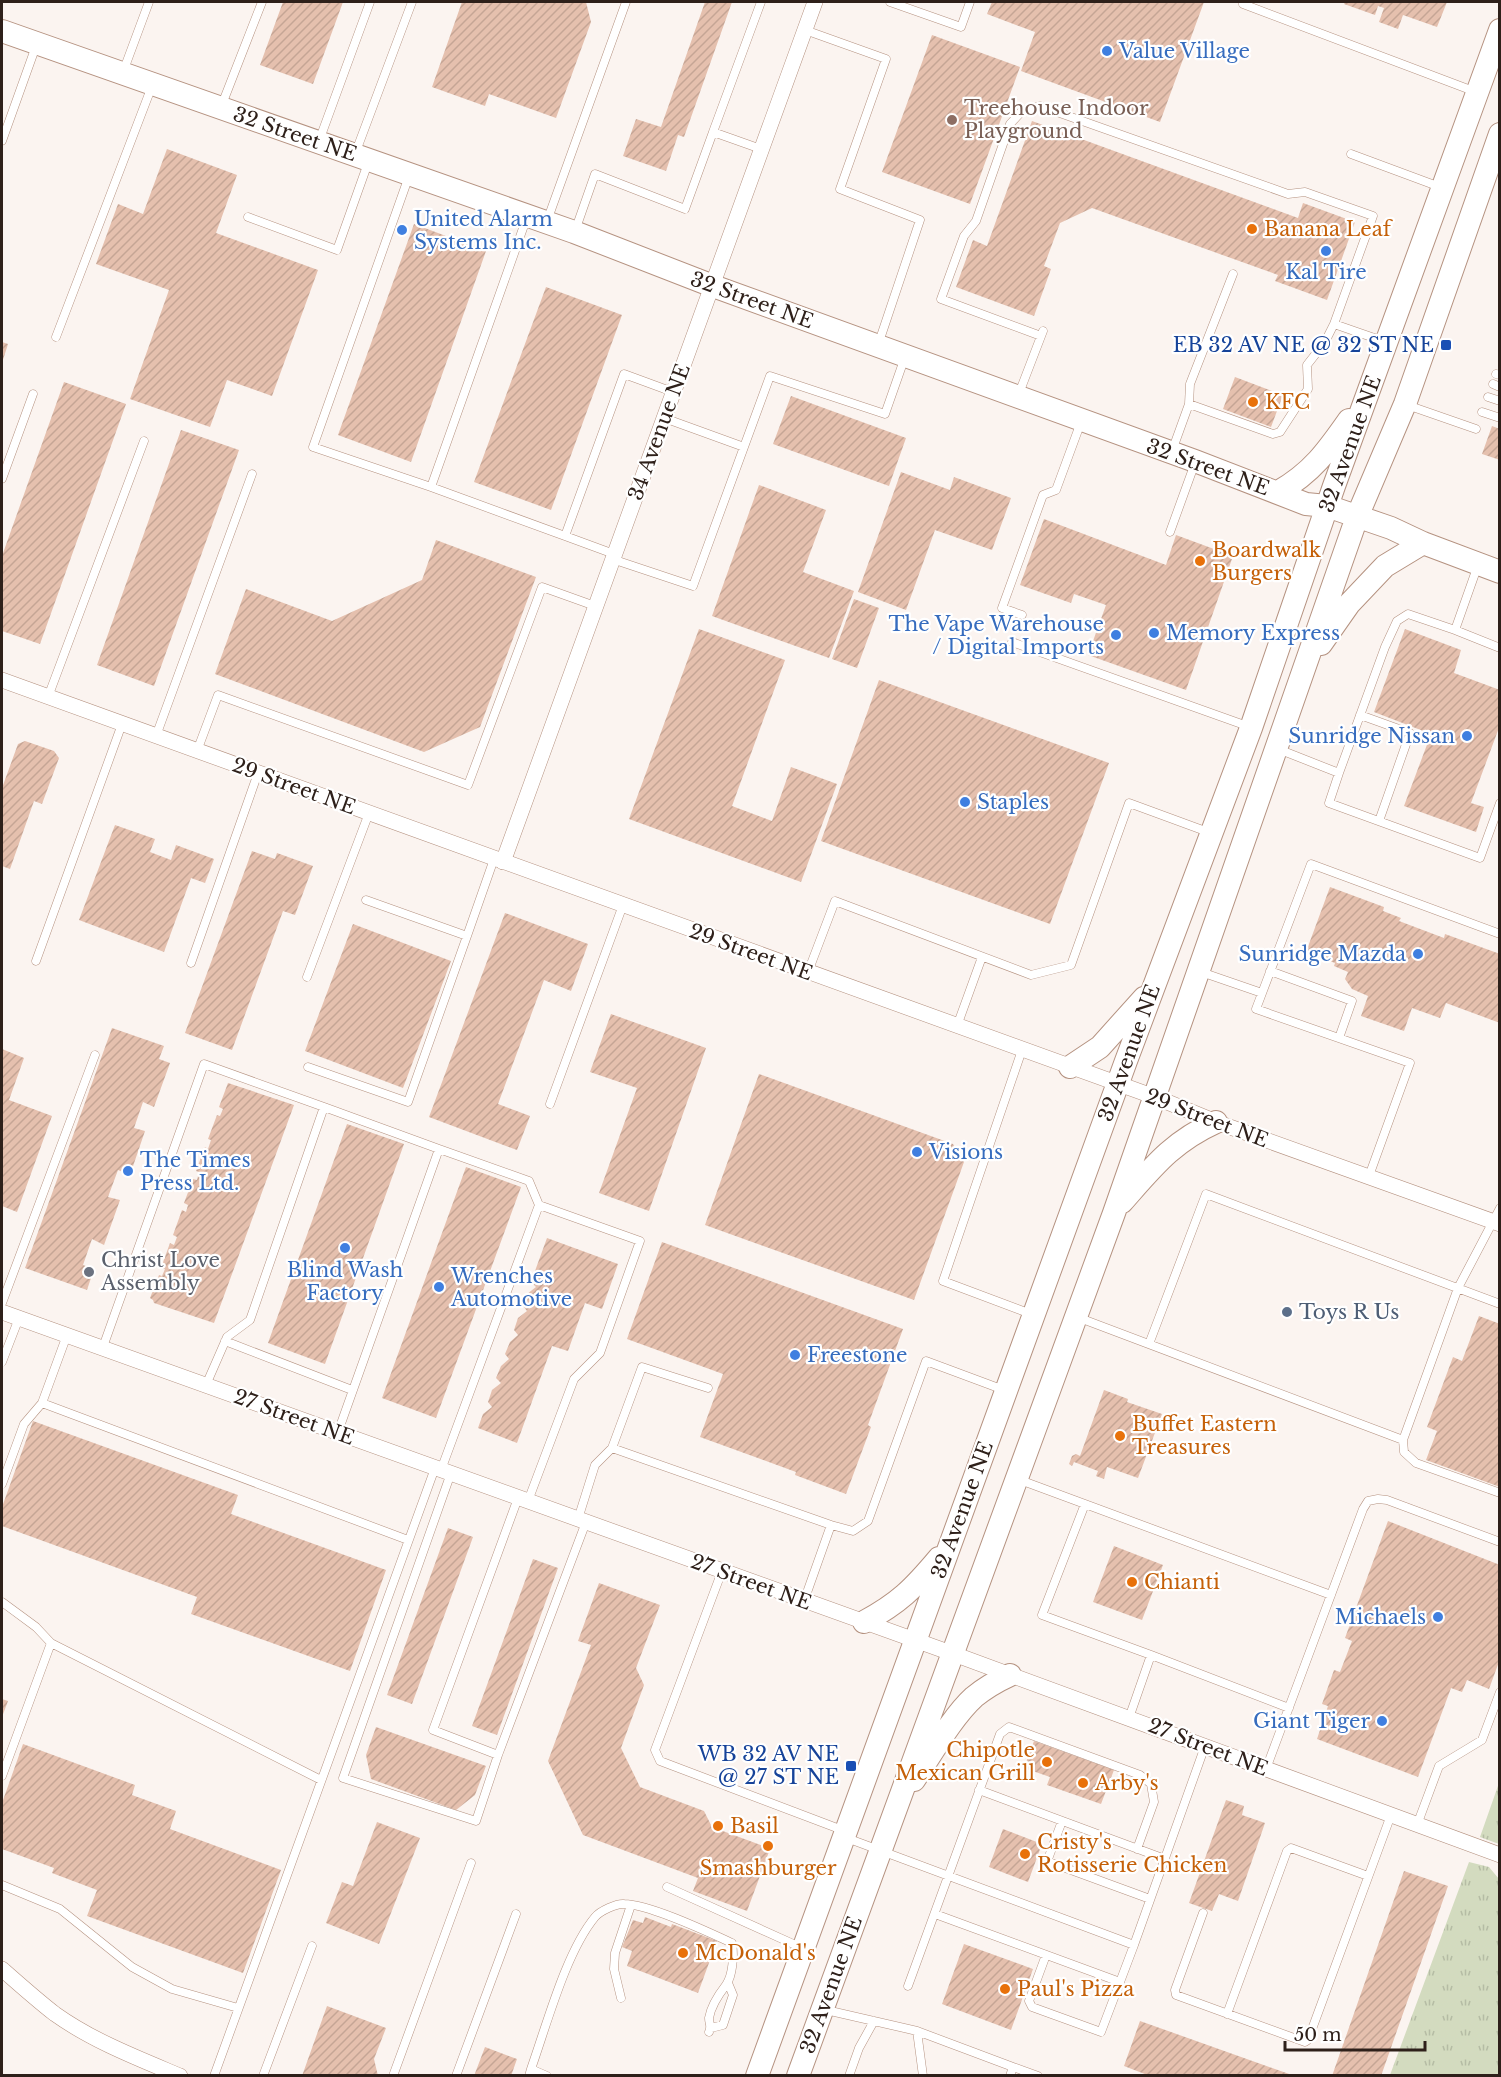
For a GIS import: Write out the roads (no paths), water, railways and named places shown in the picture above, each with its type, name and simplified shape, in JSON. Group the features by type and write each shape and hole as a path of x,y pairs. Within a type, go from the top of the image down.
{"main road":[{"name":"32 Avenue NE","path":"757,2076 1117,1085 1213,833 1366,396 1500,30"},
{"name":"32 Street NE","path":"2,31 574,232 713,286 1195,461 1306,504 1327,506 1391,528 1423,543 1500,572"},
{"name":"32 Avenue NE","path":"798,2076 1114,1212 1357,517 1405,404 1500,134"},
{"path":"1278,492 1297,481 1311,469 1328,450 1366,396"},
{"path":"1305,665 1349,603 1385,566 1423,543"},
{"path":"1070,1067 1101,1047 1153,988"},
{"path":"1114,1212 1156,1163 1178,1143 1193,1132 1216,1122"},
{"path":"864,1622 898,1602 914,1589 949,1546"},
{"path":"894,1809 950,1727 973,1698 994,1683 1010,1676"}],"street":[{"name":"34 Avenue NE","path":"499,860 713,286 760,149 815,2"},
{"name":"29 Street NE","path":"2,683 48,697 1155,1097 1216,1122 1369,1176 1498,1218"},
{"name":"27 Street NE","path":"2,1312 951,1653 1500,1855"},
{"path":"2,1969 56,2014 88,2034 127,2054 180,2076"}],"lane":[{"path":"122,74 149,2"},
{"path":"221,108 262,2"},
{"path":"318,142 370,2"},
{"path":"248,217 337,250 362,158 412,2"},
{"path":"430,487 626,2"},
{"path":"574,232 595,174 685,209 761,2"},
{"path":"890,2 961,27 970,2"},
{"path":"1244,2 1243,4 1478,92"},
{"path":"805,30 886,59 840,189 920,219 878,346"},
{"path":"2,141 37,44"},
{"path":"56,337 153,84"},
{"path":"1017,397 1042,333 941,299 964,236 976,221 1010,124 1022,111 1040,106 1288,194 1305,192 1373,216 1334,324 1325,342 1307,365 1308,388 1280,432 1273,434 1189,404"},
{"path":"713,132 760,149"},
{"path":"1351,154 1441,188"},
{"path":"410,174 313,447 565,536 693,586 770,376 885,414 905,357"},
{"path":"1171,453 1189,404 1190,384 1233,274"},
{"path":"1334,324 1386,342"},
{"path":"565,536 624,374 673,392"},
{"path":"2,479 33,394"},
{"path":"1488,397 1500,401"},
{"path":"1405,404 1476,429"},
{"path":"1482,412 1500,418"},
{"path":"664,417 744,447"},
{"path":"1022,615 1002,608 1043,495 1056,490 1082,421"},
{"path":"48,697 144,441"},
{"path":"1170,532 1195,461"},
{"path":"156,736 252,474"},
{"path":"1455,630 1478,564"},
{"path":"197,751 218,695 468,785 542,587 595,606"},
{"path":"1500,648 1408,614 1397,621 1385,647 1329,803 1479,858 1500,803"},
{"path":"1012,642 1251,728"},
{"path":"1360,715 1410,734 1379,821"},
{"path":"36,962 122,724"},
{"path":"1277,748 1339,772"},
{"path":"191,963 258,773"},
{"path":"808,972 835,902 1031,975 1071,965 1129,803 1213,833"},
{"path":"307,976 369,813"},
{"path":"308,1067 408,1102 467,936 499,860"},
{"path":"1369,1176 1410,1064 1256,1009 1311,864 1500,934"},
{"path":"366,900 467,936"},
{"path":"550,1104 623,905"},
{"path":"957,1027 982,957"},
{"path":"1197,971 1262,993"},
{"path":"1270,971 1353,1001 1339,1038"},
{"path":"1022,1050 943,1281 1034,1315"},
{"path":"2,1303 95,1055"},
{"path":"103,1347 204,1064 529,1181 539,1205 443,1470 342,1778 476,1821 582,1521 595,1465 612,1448 642,1367 708,1388"},
{"path":"206,1385 227,1336 250,1320 324,1107"},
{"path":"338,1432 439,1149"},
{"path":"1149,1344 1206,1194 1500,1304"},
{"path":"498,1755 433,1730 523,1500 574,1379 600,1353 640,1241 539,1205"},
{"path":"1498,1218 1458,1288 1403,1440 1404,1452 1416,1463 1500,1492"},
{"path":"1076,1317 1403,1440"},
{"path":"2,1362 19,1318"},
{"path":"2,1484 24,1424 42,1404 67,1335"},
{"path":"225,1341 352,1390"},
{"path":"612,1448 853,1531 868,1521 926,1361 1006,1390"},
{"path":"42,1404 408,1540"},
{"path":"214,2076 408,1540 443,1470"},
{"path":"1016,1478 1331,1595"},
{"path":"1266,1769 1363,1509 1368,1502 1378,1499 1387,1500 1500,1542"},
{"path":"1085,1504 1042,1615 1289,1708"},
{"path":"804,1601 831,1525"},
{"path":"722,1571 655,1750 660,1761 837,1828 843,1837 879,1851 1134,1945"},
{"path":"2,1602 36,1626 51,1642 321,1780"},
{"path":"2,1776 51,1642"},
{"path":"1129,1718 1151,1655"},
{"path":"1417,1825 1440,1766 1482,1740 1500,1692"},
{"path":"908,1986 1000,1734 1009,1727 1146,1779 1151,1784 1154,1802 1137,1849"},
{"path":"1046,1955 1029,2001 1032,2007 1101,2032 1205,1746"},
{"path":"979,1791 1165,1859"},
{"path":"1203,1913 1175,1990 1176,1995 1305,2042 1308,2040 1391,1815"},
{"path":"1062,1821 1048,1859 1049,1862 1150,1899"},
{"path":"1227,2014 1287,1851 1292,1848 1368,1876"},
{"path":"393,2076 471,1863"},
{"path":"2,1885 60,1909 132,1967 172,1989 238,2008"},
{"path":"668,1887 804,1948"},
{"path":"547,2076 530,2072 579,1941 597,1914 622,1903 646,1908 732,1943 733,1959 728,1983 720,1991 709,2018 710,2030 723,2025 733,1995 728,1983"},
{"path":"621,1998 614,1969 615,1953 631,1905"},
{"path":"456,2076 516,1914"},
{"path":"934,1914 1120,1982"},
{"path":"263,2076 312,1946"},
{"path":"822,2008 916,2031 1038,2076"},
{"path":"849,2076 859,2048 874,2021"},
{"path":"916,2031 923,2076"},
{"path":"1010,2076 1013,2067"}],"place":[{"name":"Value Village","path":"1107,51"},
{"name":"Treehouse Indoor Playground","path":"952,120"},
{"name":"Banana Leaf","path":"1252,229"},
{"name":"United Alarm Systems Inc.","path":"402,230"},
{"name":"Kal Tire","path":"1326,251"},
{"name":"EB 32 AV NE @ 32 ST NE","path":"1446,345"},
{"name":"KFC","path":"1253,402"},
{"name":"Boardwalk Burgers","path":"1200,561"},
{"name":"Memory Express","path":"1154,633"},
{"name":"The Vape Warehouse / Digital Imports","path":"1116,635"},
{"name":"Sunridge Nissan","path":"1467,736"},
{"name":"Staples","path":"965,802"},
{"name":"Sunridge Mazda","path":"1418,954"},
{"name":"Visions","path":"917,1152"},
{"name":"The Times Press Ltd.","path":"128,1171"},
{"name":"Blind Wash Factory","path":"345,1248"},
{"name":"Christ Love Assembly","path":"89,1272"},
{"name":"Wrenches Automotive","path":"439,1287"},
{"name":"Toys R Us","path":"1287,1312"},
{"name":"Freestone","path":"795,1355"},
{"name":"Buffet Eastern Treasures","path":"1120,1436"},
{"name":"Chianti","path":"1132,1582"},
{"name":"Michaels","path":"1438,1617"},
{"name":"Giant Tiger","path":"1382,1721"},
{"name":"Chipotle Mexican Grill","path":"1047,1762"},
{"name":"WB 32 AV NE @ 27 ST NE","path":"851,1766"},
{"name":"Arby's","path":"1083,1783"},
{"name":"Basil","path":"718,1826"},
{"name":"Smashburger","path":"768,1846"},
{"name":"Cristy's Rotisserie Chicken","path":"1025,1854"},
{"name":"McDonald's","path":"683,1953"},
{"name":"Paul's Pizza","path":"1005,1989"}]}
